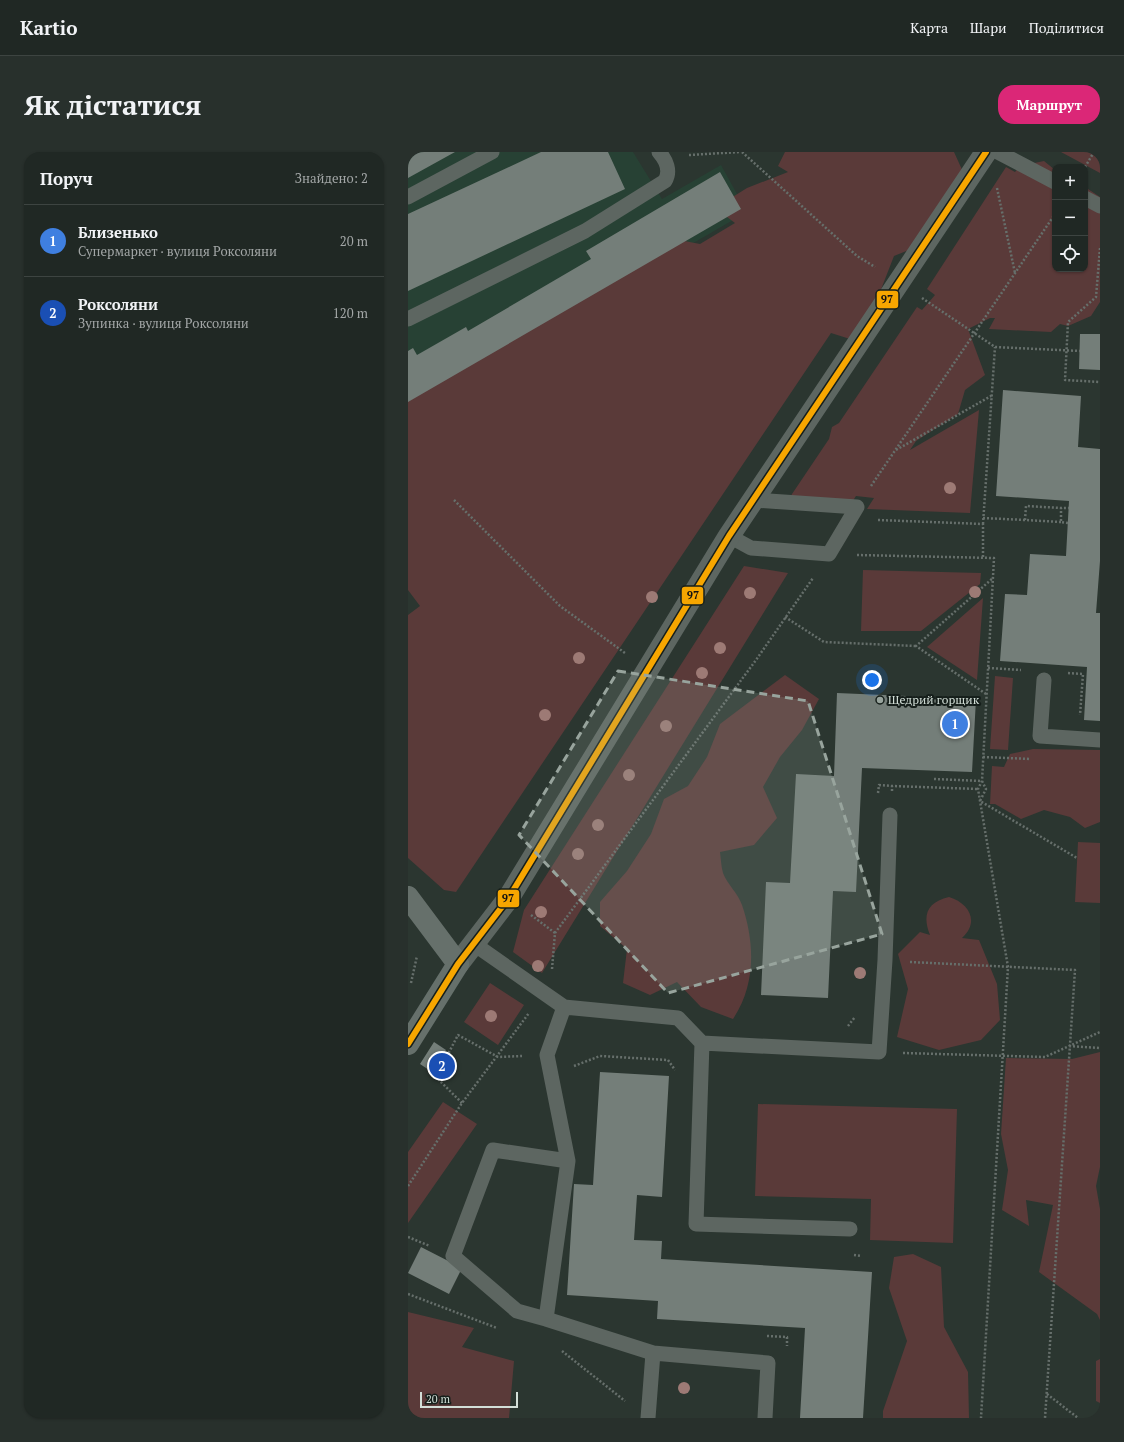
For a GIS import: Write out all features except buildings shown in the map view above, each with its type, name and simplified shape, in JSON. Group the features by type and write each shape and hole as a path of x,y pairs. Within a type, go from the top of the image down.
{"street":[{"path":"408,1044 458,964 508,899 729,536 986,152"},
{"path":"408,897 458,964"}],"lane":[{"path":"408,197 492,152"},
{"path":"998,152 1052,180"},
{"path":"408,319 585,231 665,181 667,169 661,154"},
{"path":"1088,200 1100,206"},
{"path":"729,536 751,548 829,554 854,513 753,500"},
{"path":"1044,680 1040,736 1100,740"},
{"path":"474,944 564,1007 678,1018 702,1043 878,1052 885,960 890,814"},
{"path":"546,1319 568,1161 547,1055 564,1007"},
{"path":"702,1043 696,1224 850,1229"},
{"path":"568,1161 493,1150 453,1256 517,1311 653,1353 768,1362 765,1418"},
{"path":"648,1417 653,1353"}],"path":[{"path":"661,154 741,152 857,256 876,267"},
{"path":"1087,164 1094,152"},
{"path":"996,182 1015,274"},
{"path":"983,524 854,513 1052,218"},
{"path":"1100,248 1096,296 1068,322 1065,380 1100,382"},
{"path":"915,293 995,347 1080,351"},
{"path":"983,557 983,518 995,347"},
{"path":"895,451 991,395"},
{"path":"454,500 560,606 631,657"},
{"path":"1025,520 1026,506 1069,508"},
{"path":"1061,508 1061,522"},
{"path":"983,518 1068,522"},
{"path":"552,976 555,933 785,618 829,554 994,558 982,781 978,789 1008,967 981,1418"},
{"path":"916,646 993,578"},
{"path":"785,618 824,642 916,646 986,694"},
{"path":"934,778 982,781"},
{"path":"980,801 986,789 982,781"},
{"path":"878,800 879,785 978,789"},
{"path":"890,814 892,786"},
{"path":"980,801 1077,858"},
{"path":"530,914 555,933"},
{"path":"411,985 418,952"},
{"path":"885,960 1075,970 1068,1046 1045,1418"},
{"path":"408,1186 462,1103 498,1057 530,1012"},
{"path":"846,1028 859,1013"},
{"path":"878,1052 1045,1057 1100,1032"},
{"path":"462,1103 436,1077 458,1035 498,1057"},
{"path":"1068,1046 1100,1048"},
{"path":"408,1294 503,1330"},
{"path":"546,1319 562,1352"},
{"path":"555,1349 562,1352 628,1404 648,1417"},
{"path":"1046,1394 1078,1418"}],"highlighted area":[{"path":"618,671 808,701 882,934 668,993 519,835"}],"shaded area":[{"path":"408,152 633,152 662,199 721,165 747,212 408,408"},
{"path":"785,152 954,152 964,174 936,239 894,256 873,310 850,339 831,333 456,892 444,890 408,858 408,615 420,606 408,590 408,397 669,238 700,244 735,223 715,208 747,188 788,172 778,166"},
{"path":"1061,152 1100,152 1100,173 1088,167 1088,164 1083,164"},
{"path":"1044,161 1052,168 1052,272 1088,272 1088,189 1100,197 1100,302 1091,316 1068,326 1060,324 1051,332 989,329 995,318 990,318 968,329 985,375 965,390 958,414 916,441 910,450 979,410 970,513 867,509 874,498 856,496 852,502 790,497 829,439 832,427 839,423 917,307 922,310 935,295 927,289 1006,167 1015,172 1020,166"},
{"path":"744,566 788,573 542,973 513,952 524,910"},
{"path":"863,570 981,573 980,584 921,631 861,631"},
{"path":"983,598 977,680 927,647"},
{"path":"785,675 819,699 802,730 780,757 763,787 777,818 754,845 720,852 723,873 742,905 749,934 751,964 746,992 741,1006 733,1019 701,1007 677,982 650,995 623,983 627,949 600,926 600,902 627,871 651,834 664,799 688,786 707,757 720,724"},
{"path":"995,676 1013,678 1008,750 990,749"},
{"path":"1033,749 1100,750 1100,822 1085,828 1070,817 1044,810 1021,819 995,804 990,804 992,766 1004,767 1010,754"},
{"path":"1078,842 1100,843 1100,903 1075,902"},
{"path":"949,897 967,908 970,914 970,926 962,938 979,940 997,984 1000,1020 981,1040 939,1050 897,1037 908,989 898,954 920,932 930,935 926,921 928,910 936,902"},
{"path":"490,983 524,1005 498,1045 464,1022"},
{"path":"1100,1052 1100,1167 1096,1186 1100,1209 1100,1320 1097,1314 1039,1272 1053,1205 1026,1200 1029,1226 1002,1210 1008,1170 1001,1134 1006,1058 1072,1059"},
{"path":"443,1102 477,1124 408,1223 408,1152"},
{"path":"758,1104 957,1109 953,1243 870,1240 871,1199 755,1196"},
{"path":"913,1254 941,1267 944,1327 968,1372 969,1418 883,1418 883,1411 907,1341 889,1288 894,1257"},
{"path":"408,1312 474,1328 462,1347 514,1361 509,1418 408,1418"},
{"path":"1100,1359 1100,1403 1096,1401 1096,1361"}],"transit line":[{"name":"97","path":"408,1044 458,964 508,899 729,536 986,152"}],"place":[{"name":"Щедрий горщик","path":"880,700"},
{"name":"Близенько","path":"955,724"},
{"name":"Роксоляни","path":"442,1066"}]}
